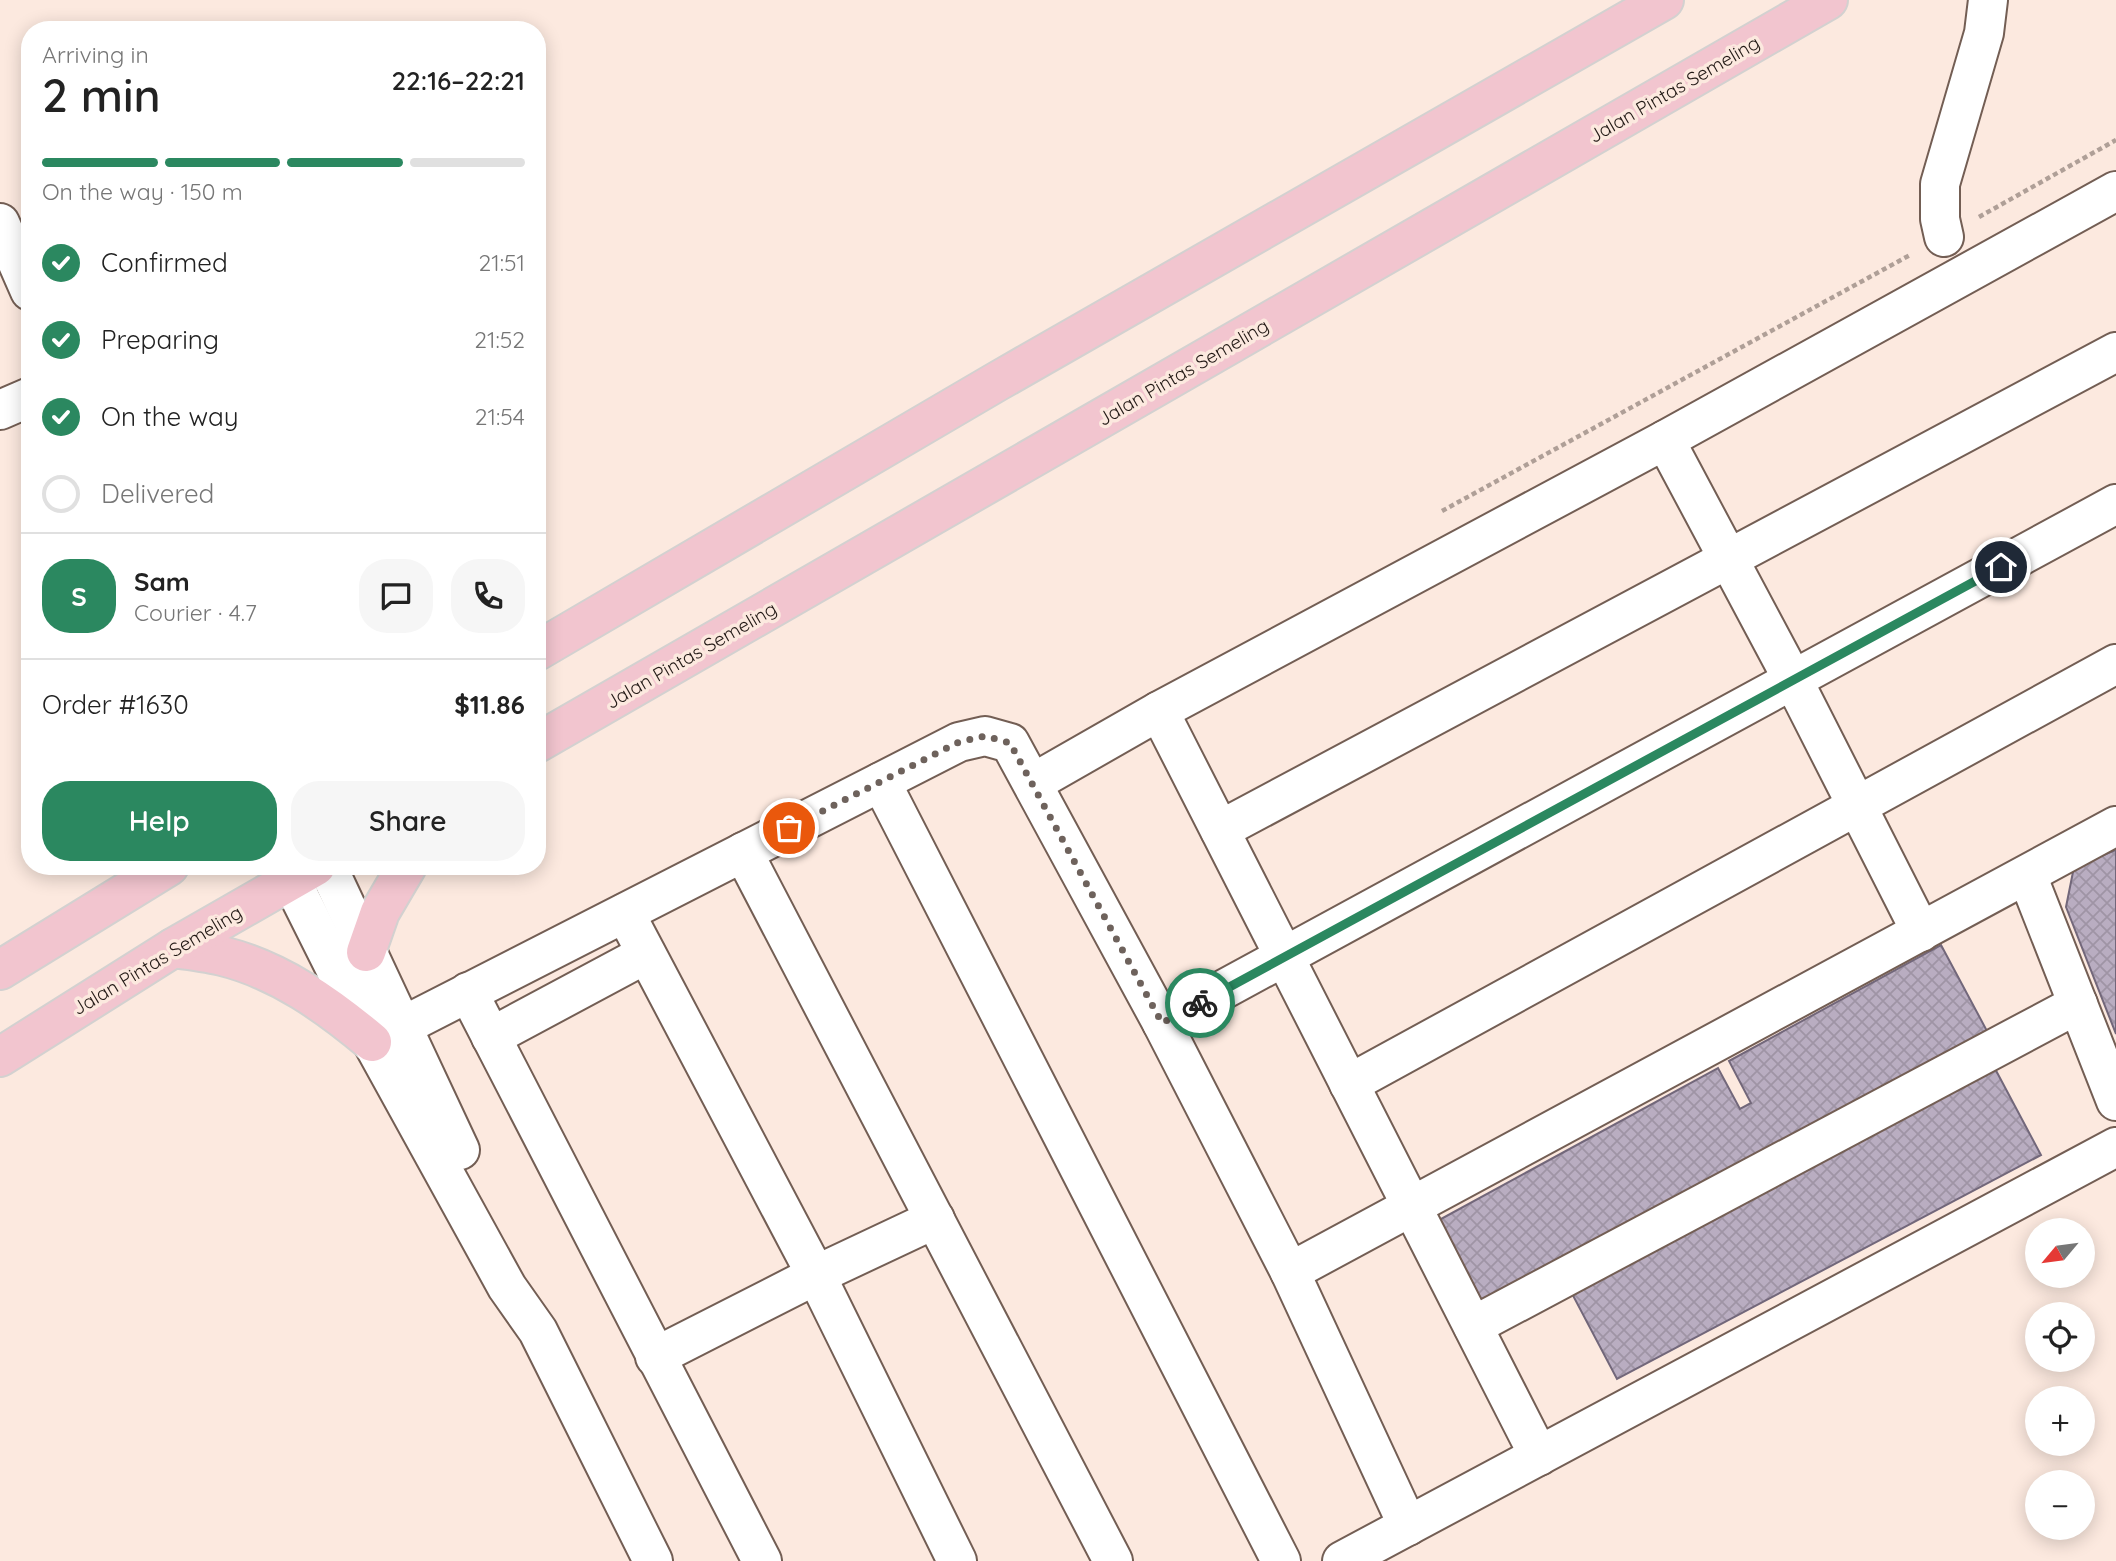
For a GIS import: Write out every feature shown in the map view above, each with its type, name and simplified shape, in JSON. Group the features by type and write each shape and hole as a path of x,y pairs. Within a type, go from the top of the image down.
{"main road":[{"path":"546,646 1010,374 1664,0"},
{"name":"Jalan Pintas Semeling","path":"546,738 1828,0"},
{"path":"104,906 128,875"},
{"path":"0,970 154,875"},
{"name":"Jalan Pintas Semeling","path":"0,1057 291,875"},
{"path":"366,952 380,912 402,875"},
{"path":"173,948 223,956 274,974 336,1012 388,1034"}],"street":[{"path":"1944,237 1940,219 1940,184 1984,33 1988,0"},
{"path":"1033,783 1159,711 1665,440 2116,191"},
{"path":"0,223 21,271"},
{"path":"1220,831 2116,352"},
{"path":"0,410 21,401"},
{"path":"1665,440 1793,680 1921,932"},
{"path":"1162,1023 2116,504"},
{"path":"1349,1084 2116,664"},
{"path":"1159,711 1539,1456"},
{"path":"388,1034 959,742 985,736 1010,743 1162,1023 1290,1272 1408,1526"},
{"path":"881,782 1281,1561"},
{"path":"1290,1272 2116,826"},
{"path":"744,852 1114,1561"},
{"path":"299,875 388,1034 506,1287 538,1331 653,1561"},
{"path":"331,875 366,952 388,1034"},
{"path":"2027,875 2116,1101"},
{"path":"625,913 816,1275 957,1561"},
{"path":"491,1037 646,954"},
{"path":"468,992 762,1561"},
{"path":"1473,1326 2078,1004"},
{"path":"1342,1561 2116,1147"},
{"path":"655,1357 816,1275 935,1219"}],"path":[{"path":"1432,516 1944,237 2116,140"}],"building":[{"path":"2116,850 2116,1034 2066,907 2074,867"},
{"path":"1941,945 1987,1031 1475,1309 1430,1225 1718,1068 1740,1109 1751,1103 1729,1061"},
{"path":"1992,1063 2041,1155 1617,1379 1569,1288"}],"way so far":[{"path":"789,828 959,742 974,737 999,738 1010,743 1162,1023 1200,1003"}],"route":[{"path":"1200,1003 2001,567"}]}
